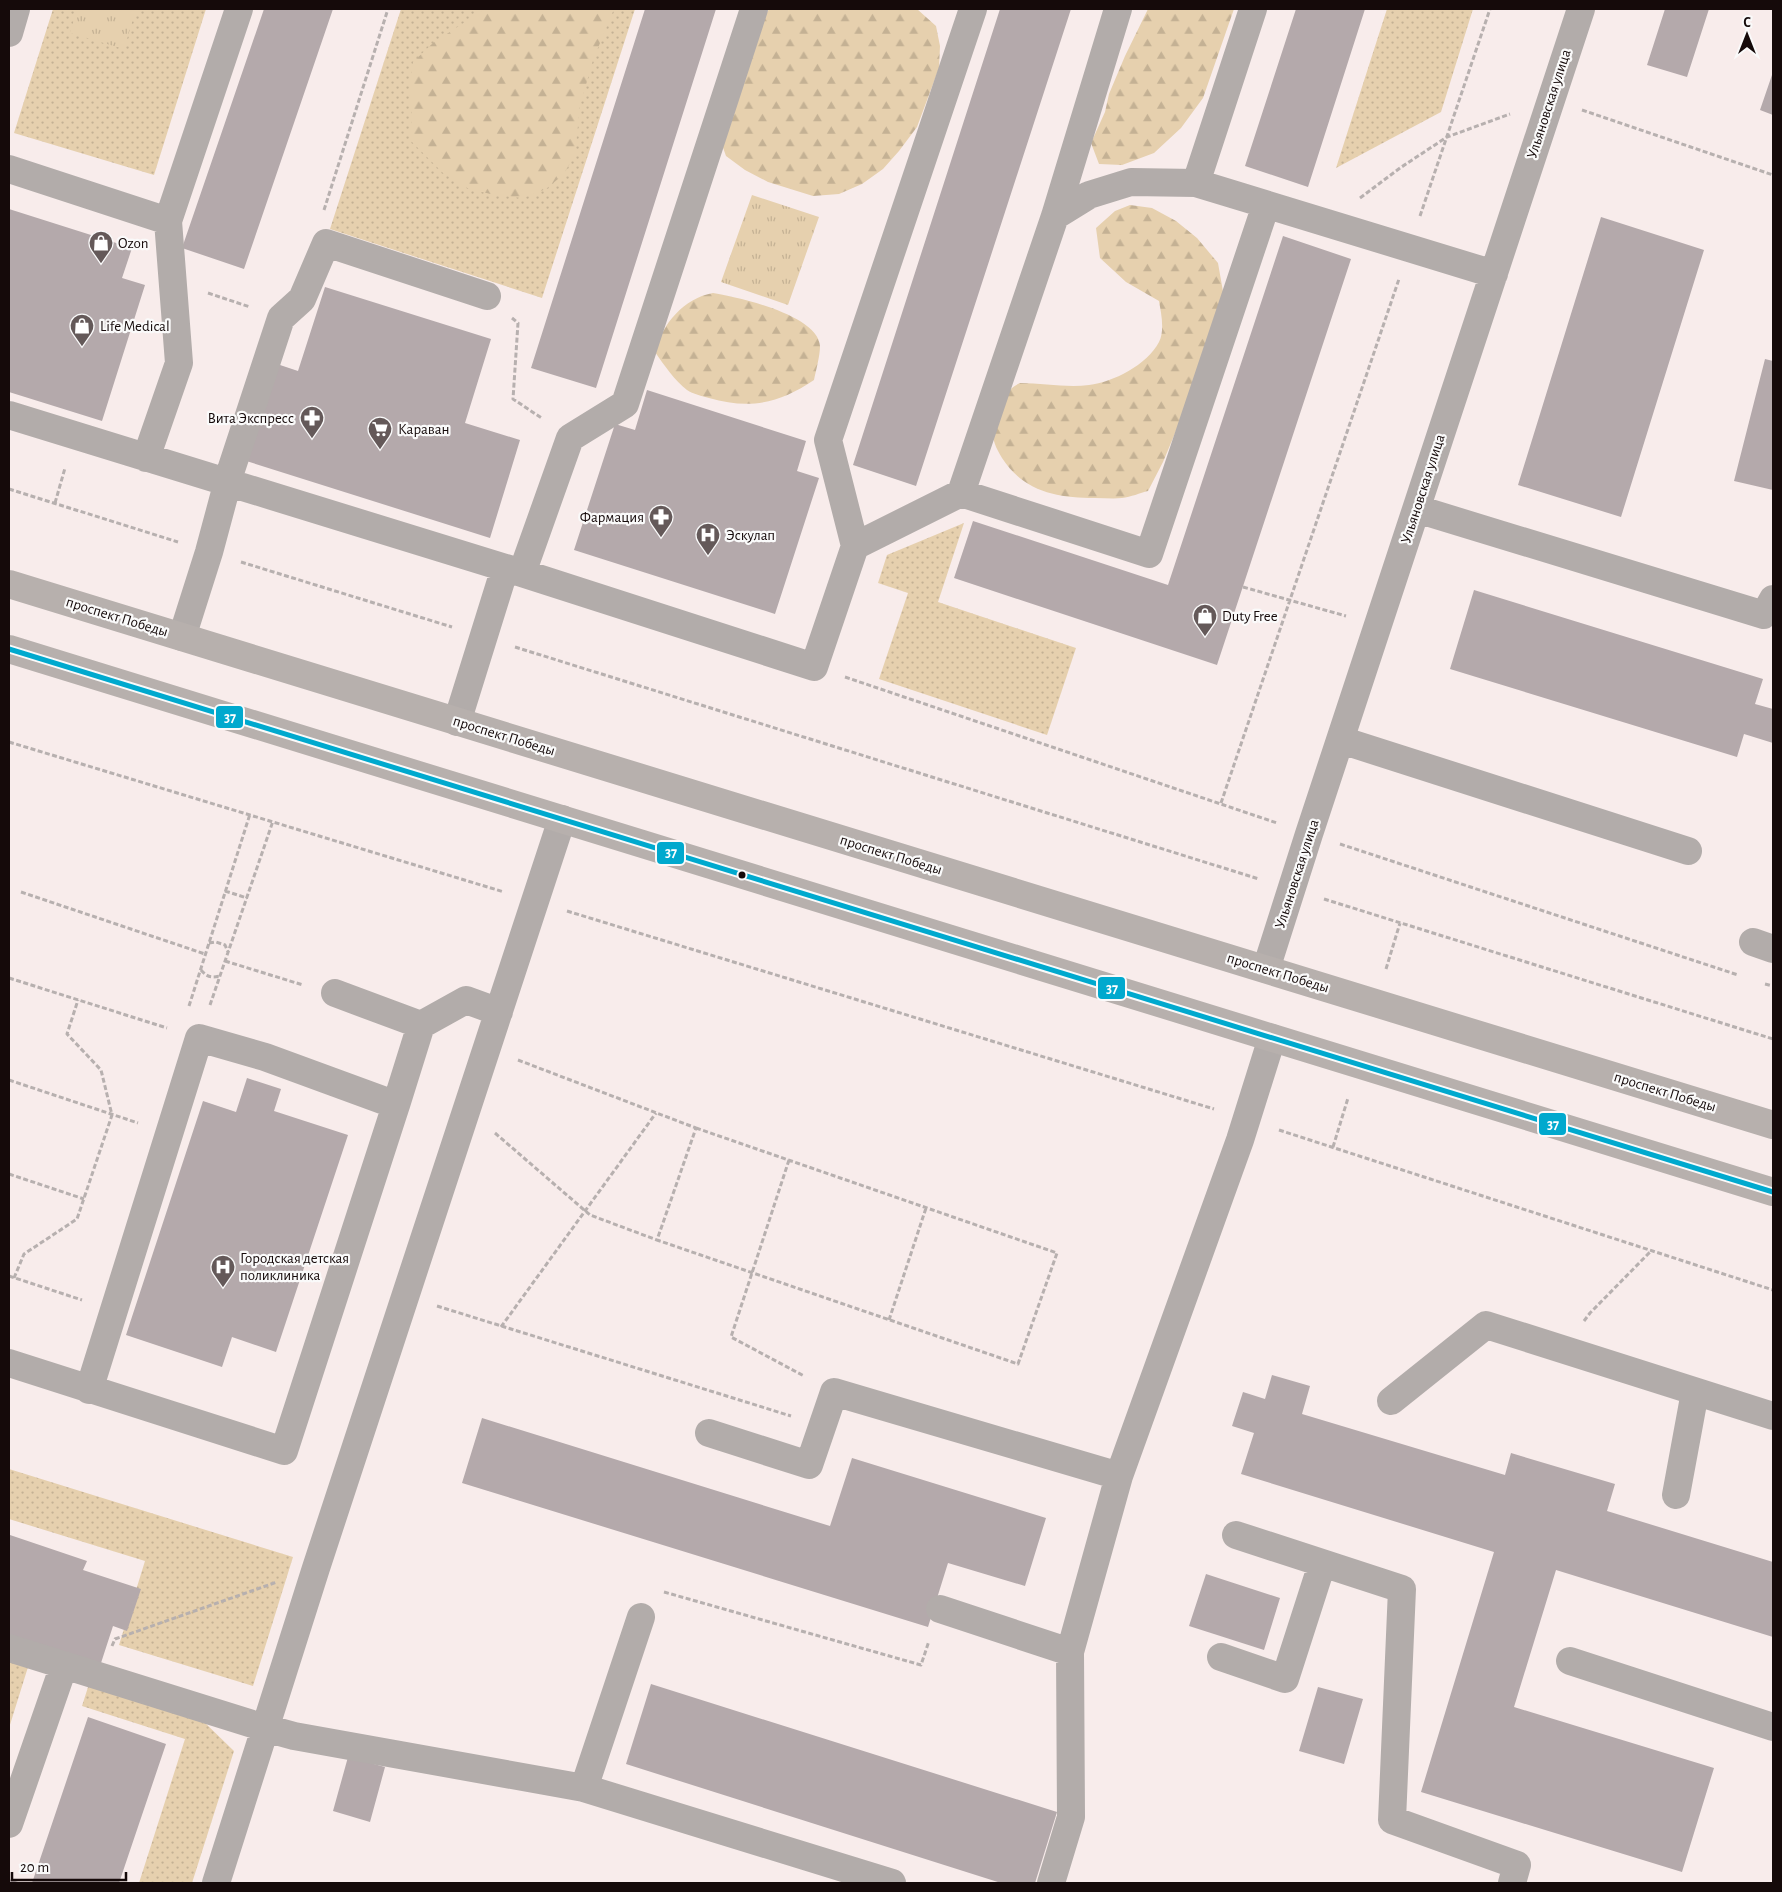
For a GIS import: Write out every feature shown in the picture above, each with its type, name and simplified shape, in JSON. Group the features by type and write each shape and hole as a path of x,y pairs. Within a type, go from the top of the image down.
{"main road":[{"name":"проспект Победы","path":"9,584 1773,1125"},
{"path":"9,649 1773,1192"}],"street":[{"path":"9,33 16,9"},
{"path":"146,458 179,363 168,221 239,9"},
{"path":"457,722 484,637 570,438 625,404 754,9"},
{"path":"9,415 514,570 814,667 854,546 828,440 973,9"},
{"path":"960,493 1055,216 1118,9"},
{"path":"1196,183 1254,9"},
{"name":"Ульяновская улица","path":"1266,970 1580,9"},
{"path":"9,169 168,221"},
{"path":"1055,216 1089,195 1130,182 1196,183 1494,274"},
{"path":"854,546 960,493 1150,554 1266,205"},
{"path":"182,637 210,552 229,483 281,318 302,299 326,243 487,296"},
{"path":"1417,509 1764,615 1773,599"},
{"path":"1341,740 1688,851"},
{"path":"216,1883 316,1568 562,819"},
{"path":"335,993 422,1025"},
{"path":"9,1363 284,1452 422,1025 466,1000 499,1012"},
{"path":"89,1390 169,1134 190,1035 265,1057 396,1104"},
{"path":"1051,1883 1072,1817 1070,1652 1119,1476 1240,1140 1272,1038"},
{"path":"1391,1401 1486,1325 1773,1416"},
{"path":"709,1432 809,1465 834,1392 1119,1476"},
{"path":"1676,1495 1695,1392"},
{"path":"1236,1535 1402,1589 1392,1820 1517,1865 1512,1883"},
{"path":"1221,1657 1285,1679 1322,1564"},
{"path":"940,1609 1070,1652"},
{"path":"584,1788 641,1617"},
{"path":"9,1648 294,1736 584,1788 892,1883"},
{"path":"1570,1661 1773,1727"},
{"path":"9,1824 64,1665"}],"path":[{"path":"326,243 320,222 388,9"},
{"path":"1221,803 1490,9"},
{"path":"1327,224 1400,168 1447,137 1551,99 1773,175"},
{"path":"201,290 281,318"},
{"path":"487,296 518,324 514,398 570,438"},
{"path":"9,489 1773,1039"},
{"path":"1243,587 1379,625"},
{"path":"9,742 1246,1119 1773,1290"},
{"path":"190,1035 200,970 250,814"},
{"path":"190,1035 220,976 273,821"},
{"path":"225,891 247,898"},
{"path":"20,892 205,954"},
{"path":"1386,969 1400,923"},
{"path":"209,943 216,942 225,945 228,953"},
{"path":"225,961 305,985"},
{"path":"200,970 206,976 214,978 220,976"},
{"path":"9,978 190,1035"},
{"path":"14,1278 24,1254 77,1219 112,1115 101,1070 68,1034 78,1000"},
{"path":"494,1133 590,1215 657,1240 1018,1364 1057,1253 696,1128 517,1060"},
{"path":"9,1080 169,1134"},
{"path":"1334,1147 1348,1098"},
{"path":"501,1327 656,1113"},
{"path":"657,1240 696,1128"},
{"path":"789,1160 731,1337 834,1392"},
{"path":"9,1174 84,1199"},
{"path":"889,1320 926,1208"},
{"path":"1564,1349 1590,1313 1651,1251"},
{"path":"9,1276 114,1310"},
{"path":"405,1296 822,1426"},
{"path":"99,1676 115,1639 316,1568"},
{"path":"641,1617 650,1588 921,1665 940,1609"}],"green space":[{"path":"53,9 206,9 154,175 14,133"},
{"path":"77,9 136,9 124,49 70,33"},
{"path":"401,9 635,9 542,298 330,229"},
{"path":"485,9 614,9 593,60 580,106 575,154 564,174 546,189 523,198 495,195 469,189 443,173 410,140 412,115 409,89 413,62 433,43"},
{"path":"769,9 917,9 936,26 940,46 939,68 917,127 883,169 862,184 839,194 813,196 768,182 745,170 726,156 721,142 755,33"},
{"path":"1148,9 1234,9 1203,98 1181,128 1154,153 1122,165 1099,164 1091,143 1105,112 1109,94 1125,56"},
{"path":"1387,9 1473,9 1441,112 1336,168"},
{"path":"752,195 819,217 788,305 721,282"},
{"path":"1130,205 1152,208 1176,221 1197,238 1218,263 1225,303 1216,335 1163,462 1148,491 1122,498 1081,498 1043,491 1020,479 1002,458 994,441 993,424 1006,395 1020,383 1089,385 1119,376 1146,358 1154,350 1161,337 1162,327 1159,301 1126,282 1100,258 1096,228 1115,211"},
{"path":"713,293 775,309 806,325 816,335 820,346 814,380 777,399 751,404 724,402 687,390 655,352 663,332 676,314 693,300"},
{"path":"964,523 938,602 1076,648 1047,735 879,679 908,593 878,583 887,555"},
{"path":"9,1469 293,1557 253,1686 119,1645 145,1561 9,1519"},
{"path":"9,1661 28,1667 9,1728"},
{"path":"89,1684 202,1720 234,1751 192,1883 139,1883 185,1739 82,1706"}],"building":[{"path":"264,9 333,9 244,269 182,248"},
{"path":"645,9 716,9 596,388 531,368"},
{"path":"1000,9 1071,9 916,486 853,465"},
{"path":"1296,9 1365,9 1308,187 1245,166"},
{"path":"1665,9 1709,9 1687,77 1647,65"},
{"path":"1773,72 1773,115 1760,110"},
{"path":"9,209 132,248 122,278 145,285 102,421 9,392"},
{"path":"1601,217 1704,250 1621,517 1518,485"},
{"path":"1283,236 1351,259 1217,665 954,578 973,521 1168,585"},
{"path":"325,287 491,339 465,423 520,440 490,538 240,459 271,362 298,371"},
{"path":"1765,359 1773,361 1773,490 1734,481"},
{"path":"647,390 806,441 797,471 819,478 775,614 574,550 615,424 635,430"},
{"path":"1474,590 1763,679 1755,704 1773,709 1773,743 1744,734 1737,757 1450,669"},
{"path":"247,1078 281,1089 274,1111 348,1135 276,1352 232,1337 222,1367 126,1335 203,1101 236,1112"},
{"path":"1272,1375 1310,1386 1302,1414 1505,1475 1511,1453 1615,1484 1607,1511 1773,1562 1773,1637 1556,1570 1514,1707 1714,1768 1682,1872 1421,1792 1494,1552 1241,1474 1254,1433 1232,1426 1243,1392 1265,1399"},
{"path":"482,1418 830,1526 852,1458 1046,1518 1025,1586 948,1563 928,1627 462,1483"},
{"path":"10,1535 87,1561 83,1570 141,1589 127,1631 113,1626 101,1663 9,1643"},
{"path":"1206,1574 1280,1598 1264,1650 1189,1626"},
{"path":"651,1684 1057,1812 1035,1883 1001,1883 626,1764"},
{"path":"1318,1687 1363,1699 1344,1764 1299,1751"},
{"path":"88,1717 166,1744 119,1883 32,1883"},
{"path":"348,1757 385,1767 370,1822 333,1811"},
{"path":"9,1879 21,1883 9,1883"}],"transit line":[{"name":"37","path":"9,649 1773,1192"}],"place":[{"name":"Ozon","path":"101,264"},
{"name":"Life Medical","path":"82,347"},
{"name":"Вита Экспресс","path":"312,439"},
{"name":"Караван","path":"380,450"},
{"name":"Фармация","path":"661,538"},
{"name":"Эскулап","path":"708,556"},
{"name":"Duty Free","path":"1205,637"},
{"name":"Городская детская поликлиника","path":"223,1288"}]}
